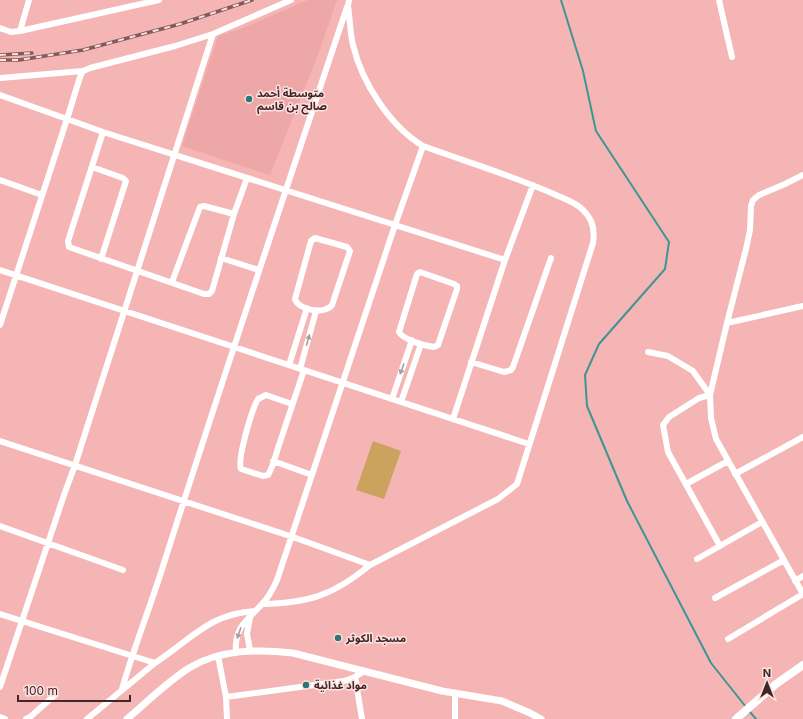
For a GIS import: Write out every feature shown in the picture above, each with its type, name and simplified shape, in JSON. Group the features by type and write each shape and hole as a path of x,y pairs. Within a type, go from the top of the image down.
{"main road":[{"path":"738,717 760,697 803,665"}],"street":[{"path":"20,31 29,0"},
{"path":"0,28 11,32 20,31 159,0"},
{"path":"0,78 83,71 213,34 291,0"},
{"path":"719,0 732,57"},
{"path":"262,604 291,603 316,598 342,585 370,565 498,499 517,484 593,244 594,227 583,209 533,185 423,146 415,141 392,119 365,81 357,60 353,44 348,3"},
{"path":"122,689 348,3"},
{"path":"0,687 75,466 123,311 213,34"},
{"path":"0,325 83,71"},
{"path":"0,95 103,132 286,189 394,226 505,260"},
{"path":"103,132 68,243 70,248 204,294 210,294 212,291 234,214 247,178"},
{"path":"236,652 236,641 239,630 243,623 250,618 270,594 277,580 293,537 394,226 423,146"},
{"path":"92,167 123,178 126,181 101,259"},
{"path":"728,639 803,594 716,439 711,418 710,395 746,249 753,200 759,195 803,175"},
{"path":"0,180 42,195"},
{"path":"453,419 505,260 533,185"},
{"path":"172,282 200,207 204,206 234,214"},
{"path":"318,239 348,248 350,253 332,305 326,310 316,311 307,308 296,302 295,296 312,240 318,239"},
{"path":"222,258 259,270"},
{"path":"471,362 504,372 511,370 551,258"},
{"path":"0,270 529,444"},
{"path":"422,272 457,286 438,345 434,347 412,340 401,336 399,329 417,274 422,272"},
{"path":"727,323 803,306"},
{"path":"289,365 307,308"},
{"path":"292,404 266,396 260,398 256,403 244,443 240,468 266,476 270,472 292,404 302,369 316,311"},
{"path":"392,399 412,340"},
{"path":"401,402 421,344"},
{"path":"648,352 668,356 694,371 710,395"},
{"path":"710,395 699,398 669,417 663,425 668,452 720,546"},
{"path":"736,474 803,437"},
{"path":"0,442 293,537 370,565"},
{"path":"273,461 312,475"},
{"path":"686,484 728,462"},
{"path":"697,559 762,522"},
{"path":"0,526 123,570"},
{"path":"715,598 784,560"},
{"path":"795,581 803,576"},
{"path":"86,719 122,689 208,624 235,613 255,612"},
{"path":"0,614 155,664"},
{"path":"250,618 246,634 250,650"},
{"path":"127,719 188,668 218,656 250,650 293,653 455,694 502,701 541,719"},
{"path":"218,656 226,698 227,719"},
{"path":"226,698 344,681 355,677 364,671"},
{"path":"355,677 362,719"},
{"path":"455,694 455,719"},
{"path":"26,719 55,695"},
{"path":"0,716 5,719"}],"shaded area":[{"name":"متوسطة أحمد صالح بن قاسم","path":"308,0 337,0 319,52 270,175 182,146 218,36 243,28"},
{"path":"373,441 401,451 384,499 356,490"}],"waterway":[{"path":"561,0 583,71 596,131 669,242 665,269 599,344 585,375 587,406 627,501 711,663 746,707"},
{"path":"749,711 756,719"}],"railway":[{"path":"0,60 19,60 83,50 180,24 252,0"},
{"path":"0,55 32,53"}],"place":[{"name":"متوسطة أحمد صالح بن قاسم","path":"249,99"},
{"name":"مسجد الكوثر","path":"338,638"},
{"name":"مواد غذائية","path":"306,685"}]}
